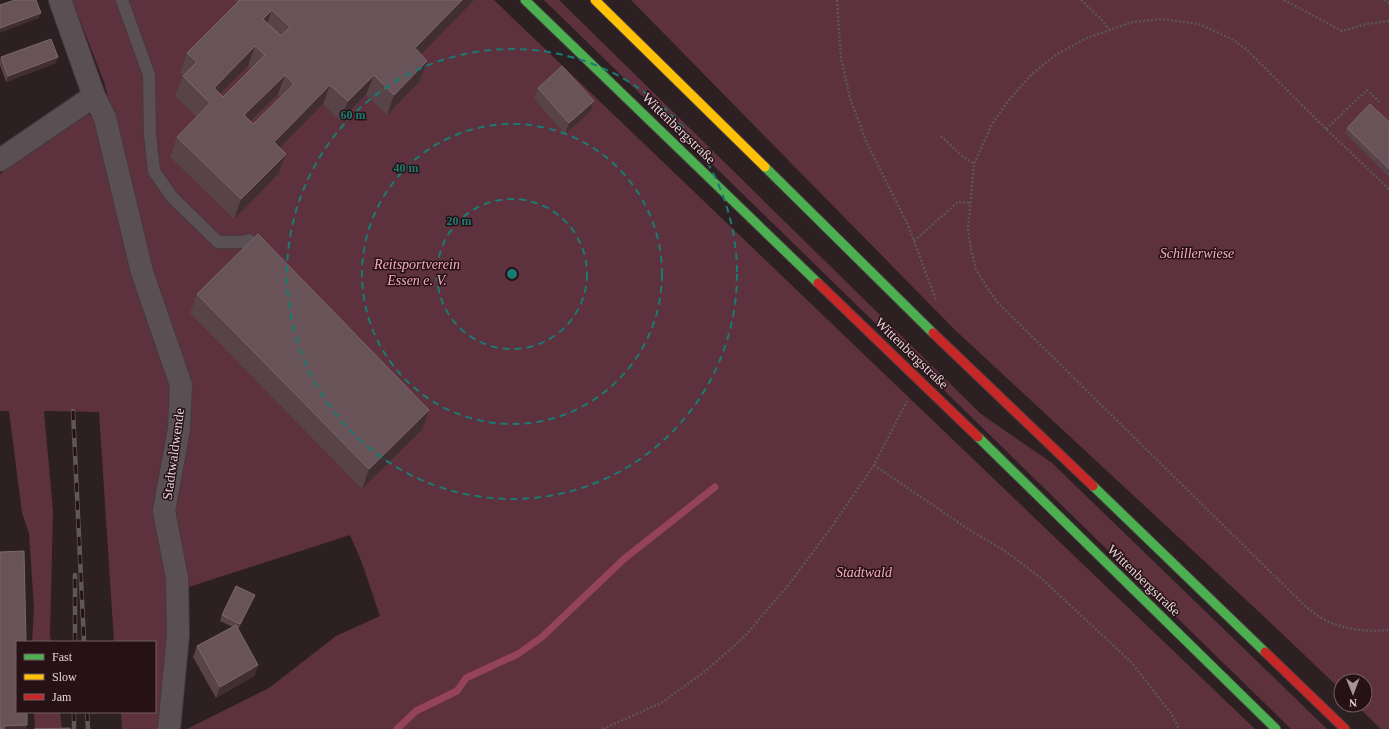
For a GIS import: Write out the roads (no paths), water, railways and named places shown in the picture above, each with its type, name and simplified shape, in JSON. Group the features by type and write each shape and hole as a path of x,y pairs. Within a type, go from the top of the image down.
{"main road":[{"name":"Wittenbergstraße","path":"525,0 918,379 1276,729"},
{"name":"Wittenbergstraße","path":"595,0 953,352 1345,729"}],"street":[{"name":"Stadtwaldwende","path":"60,0 94,96 105,118 142,272 181,386 179,429 164,511 177,586 178,635 169,729"},
{"path":"0,160 94,96"}],"lane":[{"path":"122,0 149,75 150,134 154,171 172,197 218,242 242,242 249,240"}],"waterway":[{"path":"397,729 416,711 457,691 466,678 518,654 542,637 624,559 715,487"}],"railway":[{"path":"73,411 84,641"},
{"path":"75,575 75,641"},
{"path":"74,713 74,729"},
{"path":"87,713 88,729"}],"park label":[{"name":"Schillerwiese","path":"1197,253"},
{"name":"Reitsportverein Essen e. V.","path":"417,272"},
{"name":"Stadtwald","path":"864,572"}]}
